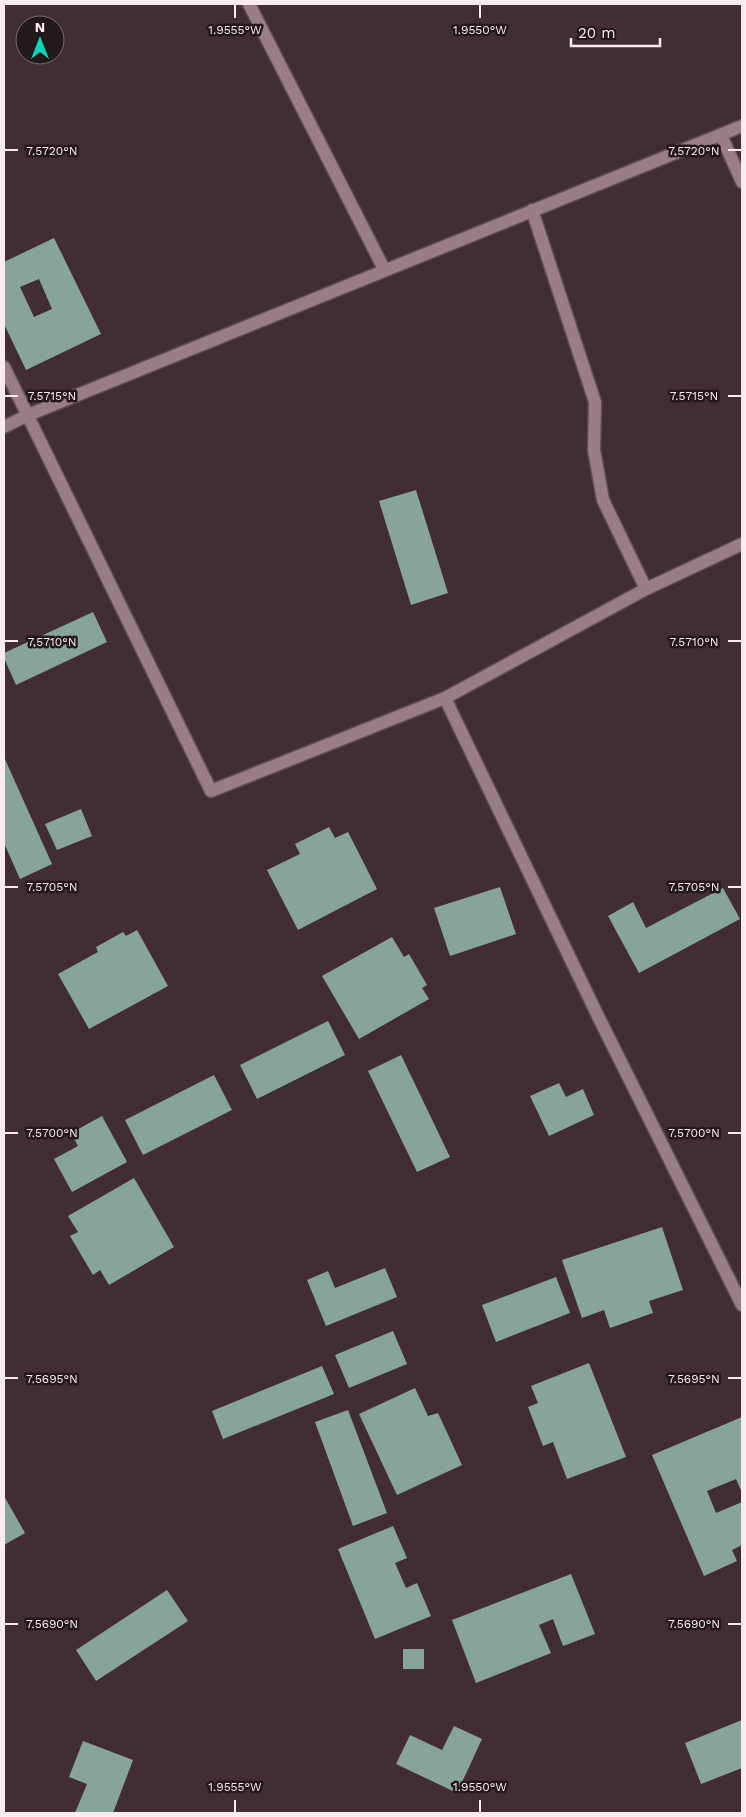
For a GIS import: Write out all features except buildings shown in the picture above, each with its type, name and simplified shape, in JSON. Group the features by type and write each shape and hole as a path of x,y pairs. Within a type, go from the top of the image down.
{"street":[{"path":"249,4 384,269"},
{"path":"4,427 28,414 742,126"},
{"path":"721,135 742,182"},
{"path":"532,210 595,402 594,450 603,500 646,589"},
{"path":"4,367 211,791 445,698 646,589 742,544"},
{"path":"445,698 596,1012 742,1305"}]}
